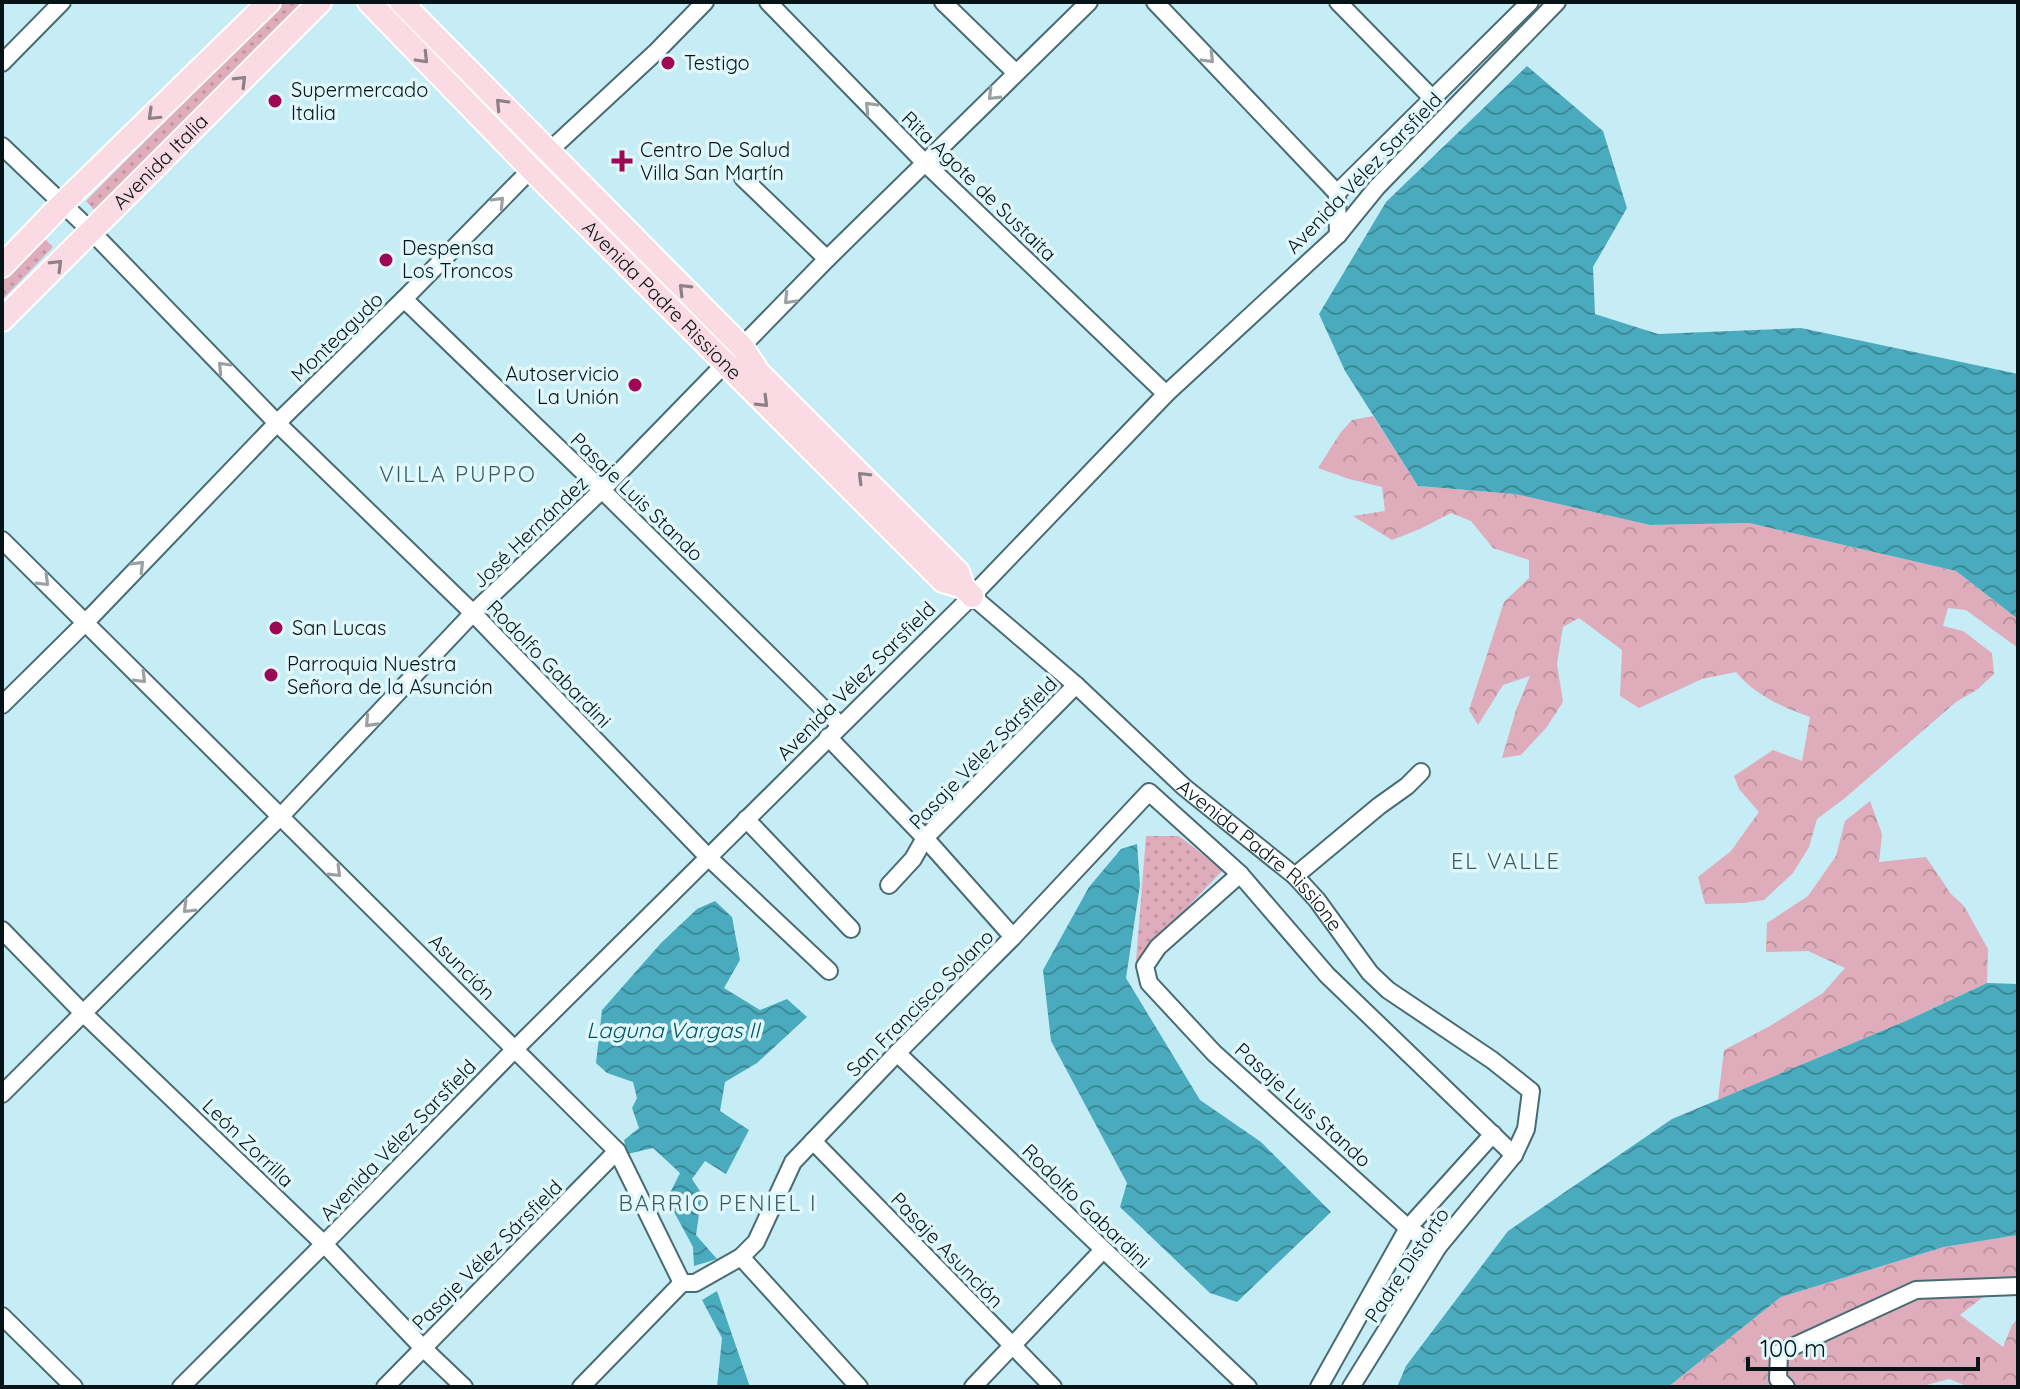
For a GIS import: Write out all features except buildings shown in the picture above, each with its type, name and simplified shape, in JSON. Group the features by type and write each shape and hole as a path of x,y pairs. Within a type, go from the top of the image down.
{"main road":[{"name":"Avenida Italia","path":"2,266 269,2"},
{"name":"Avenida Italia","path":"2,320 320,2"},
{"name":"Avenida Padre Rissione","path":"369,2 531,169 943,581 968,592"},
{"name":"Avenida Padre Rissione","path":"401,2 742,347 759,373 958,572 968,592"}],"street":[{"path":"2,63 62,2"},
{"name":"Monteagudo","path":"2,705 277,423 548,152 705,2"},
{"name":"Rita Agote de Sustaita","path":"768,2 925,163 1166,394"},
{"path":"943,2 1016,73"},
{"name":"José Hernández","path":"2,1094 280,817 473,613 602,490 827,259 1089,2"},
{"path":"1155,2 1337,193 1338,235"},
{"path":"1338,2 1432,98"},
{"name":"Avenida Vélez Sarsfield","path":"181,1387 1166,394 1338,235 1377,187 1557,2"},
{"name":"Avenida Vélez Sarsfield","path":"1337,193 1525,4"},
{"name":"Rodolfo Gabardini","path":"2,146 91,231 277,423 473,613 708,857 829,971"},
{"path":"743,178 827,259"},
{"name":"Pasaje Luis Stando","path":"404,299 602,490 834,731 1013,937"},
{"name":"Asunción","path":"2,540 617,1151 682,1283"},
{"name":"Avenida Padre Rissione","path":"968,592 1076,685 1184,787 1295,876 1317,900 1370,973 1388,990 1492,1060 1531,1091 1526,1129"},
{"name":"Pasaje Vélez Sársfield","path":"889,885 913,859 925,838 1076,685"},
{"path":"1295,876 1421,772"},
{"path":"1164,807 1184,787"},
{"name":"Avenida Padre Rissione","path":"1149,792 1240,874 1327,975 1514,1155"},
{"name":"San Francisco Solano","path":"741,1257 756,1242 793,1162 1013,937 1149,792"},
{"path":"746,819 851,929"},
{"name":"Pasaje Luis Stando","path":"1240,874 1158,947 1145,966 1149,983 1214,1053 1408,1228 1438,1247"},
{"name":"León Zorrilla","path":"2,930 83,1013 324,1244 464,1387"},
{"name":"Rodolfo Gabardini","path":"897,1053 1248,1387"},
{"name":"Padre Distorto","path":"1351,1387 1438,1247 1514,1155 1526,1129"},
{"name":"Padre Distorto","path":"1319,1387 1408,1228 1493,1134"},
{"name":"Pasaje Asunción","path":"813,1141 1053,1387"},
{"name":"Pasaje Vélez Sársfield","path":"385,1387 617,1151"},
{"path":"973,1387 1103,1250"},
{"path":"581,1387 682,1283 695,1283 741,1257 859,1387"},
{"path":"1786,1387 1778,1379 1779,1353 1916,1290 2018,1286"},
{"path":"2,1316 74,1387"}],"green space":[{"path":"283,2 305,2 96,212 86,201"},
{"path":"43,237 53,247 2,300 2,279"},
{"path":"1373,416 1418,486 1515,494 1650,525 1749,523 1956,571 2018,619 2018,648 1966,610 1948,608 1943,626 1963,631 1992,653 1994,674 1978,689 1956,702 1817,819 1809,847 1793,873 1764,900 1705,904 1698,877 1731,851 1759,812 1739,789 1734,776 1773,750 1802,761 1810,717 1770,699 1736,672 1702,679 1639,708 1620,696 1622,650 1579,618 1563,627 1557,664 1563,702 1546,728 1521,755 1502,758 1530,676 1503,685 1478,725 1469,710 1504,602 1529,578 1529,560 1493,548 1471,521 1451,513 1392,540 1353,516 1385,511 1382,487 1318,468 1352,420"},
{"path":"1870,801 1882,834 1879,862 1926,857 1951,894 1964,906 1988,949 1987,983 1908,1020 1718,1100 1724,1050 1823,993 1845,968 1808,951 1766,952 1767,923 1808,896 1836,856 1845,821"},
{"path":"1146,836 1179,836 1223,870 1136,961"},
{"path":"2018,1235 2018,1275 2001,1283 1960,1315 2003,1347 2018,1318 2018,1387 1969,1387 1949,1379 1919,1387 1668,1387 1781,1297 1944,1247"}],"water":[{"path":"1527,66 1603,131 1627,208 1593,267 1595,314 1658,334 1801,328 2018,374 2018,619 1956,571 1749,523 1650,525 1515,494 1418,486 1345,371 1319,314 1386,202"},
{"path":"1137,844 1140,885 1126,978 1200,1100 1261,1142 1331,1212 1237,1302 1210,1293 1120,1207 1127,1183 1051,1041 1043,970 1089,887 1121,849"},
{"name":"Laguna Vargas II","path":"715,901 732,917 740,960 724,988 760,1010 787,999 807,1017 757,1063 725,1082 720,1111 749,1130 726,1174 705,1161 692,1179 702,1194 696,1235 717,1259 694,1266 693,1247 667,1199 680,1173 653,1148 627,1154 624,1140 639,1128 632,1108 637,1098 633,1082 607,1073 596,1063 602,1010 661,943 697,909"},
{"path":"1987,983 2018,984 2018,1235 1944,1247 1781,1297 1668,1387 1397,1387 1406,1366 1508,1231 1672,1119 1908,1020"},
{"path":"717,1291 750,1387 717,1387 722,1338 702,1300"}],"place":[{"name":"Testigo","path":"668,63"},
{"name":"Supermercado Italia","path":"275,101"},
{"name":"Centro De Salud Villa San Martín","path":"622,161"},
{"name":"Despensa Los Troncos","path":"386,260"},
{"name":"Autoservicio La Unión","path":"635,385"},
{"name":"San Lucas","path":"276,628"},
{"name":"Parroquia Nuestra Señora de la Asunción","path":"271,675"}],"district":[{"name":"VILLA PUPPO","path":"458,474"},
{"name":"EL VALLE","path":"1506,861"},
{"name":"BARRIO PENIEL I","path":"718,1203"}]}
